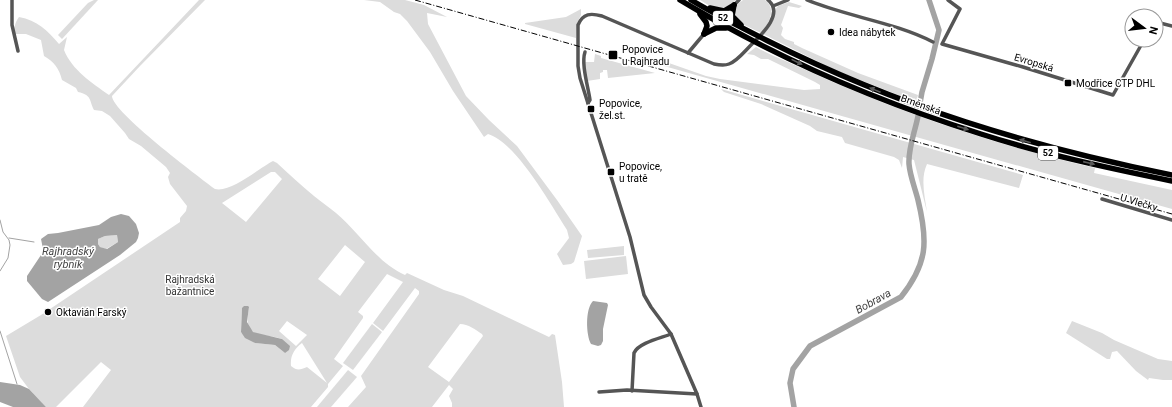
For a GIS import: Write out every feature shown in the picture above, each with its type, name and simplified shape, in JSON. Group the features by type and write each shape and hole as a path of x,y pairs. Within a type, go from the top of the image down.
{"highway":[{"name":"Brněnská","path":"680,0 696,4 750,33 818,66 911,107 926,116 1032,149 1172,181"},
{"name":"Brněnská","path":"690,3 730,29 816,72 911,107 927,109 978,127 1026,141 1172,175"},
{"path":"690,3 706,20 707,26 704,34"},
{"path":"696,4 721,11 734,5"},
{"path":"734,5 732,13 734,19 750,33"},
{"path":"704,34 718,27 730,29"}],"street":[{"path":"12,0 12,25 18,51"},
{"path":"734,5 739,0"},
{"path":"701,407 697,394 671,334 644,295 630,237 579,72 577,50 578,25 580,20 586,15 593,13 716,65 731,64 767,28 773,17 773,6 768,0"},
{"path":"773,6 788,0"},
{"path":"806,0 846,14 921,36 934,42"},
{"name":"Evropská","path":"948,0 960,9 942,44 1113,95 1139,48"},
{"path":"688,53 704,34"},
{"path":"585,52 585,72 590,100 588,103"},
{"name":"U Vlečky","path":"1102,199 1172,220"},
{"path":"632,391 634,355 636,349 671,334"},
{"path":"599,392 632,391 697,394"}],"green space":[{"path":"98,0 62,39 58,35 88,3"},
{"name":"Rajhradská bažantnice","path":"199,0 205,0 112,96 116,104 126,116 192,172 215,189 222,189 237,184 267,164 273,161 277,163 309,192 345,221 385,263 405,275 407,273 444,290 463,296 549,337 552,334 555,335 564,407 452,407 449,396 453,389 449,385 432,407 348,407 366,387 361,376 419,294 419,291 415,288 383,331 373,323 403,282 387,274 358,312 363,316 363,318 334,359 343,366 311,407 83,407 111,370 101,362 56,407 46,407 20,377 6,336 41,315 180,222 180,218 186,211 187,206 170,184 168,177 170,173 166,167 141,146 129,139 110,116 102,111 94,110 88,96 78,92 76,88 62,80 56,66 44,56 41,40 26,34 14,34 15,25 19,17 37,23 59,44 67,37 64,50 72,64 83,76 109,95","holes":["271,172 275,172 282,179 246,222 222,203","345,245 365,262 340,296 318,279","242,308 249,308 248,325 251,330 260,335 282,339 285,353 275,345 255,343 241,332","287,321 307,335 296,346 279,331","460,324 466,325 483,336 449,382 428,367","302,343 327,383 307,367 299,370 291,366 292,356"]},
{"path":"364,0 405,0 424,5 447,17 427,13 428,24 466,96 517,146 582,236 574,262 563,265 557,254 569,238 567,230 521,161 499,139 488,134 484,137 453,91 430,52 407,21 400,14 394,12 380,2"},
{"path":"700,0 736,0 726,8 713,8"},
{"path":"743,0 765,0 769,4 771,12 769,21 761,33 738,22 734,16 735,6"},
{"path":"789,2 802,6 799,8 788,6 781,25 783,28 781,35 785,39 858,73 918,95 916,102 835,70 763,34 773,20 775,10 778,6"},
{"path":"581,9 581,15 577,23 576,38 525,24 566,17"},
{"path":"756,47 878,101 949,127 1021,149 1095,168 1094,173 1172,190 1172,209 664,66 666,62 706,76 720,79 804,90 820,89 820,85 815,82 768,59 761,59 754,55 747,54"},
{"path":"595,54 601,56 601,58 655,73 608,78 607,70 603,70 603,72 600,73 600,79 587,81 585,62 594,62"},
{"path":"721,89 1023,175 1019,188 927,164 923,182 927,212 914,160 903,157 902,168 899,160 894,157 845,143 842,137 817,131 810,126 761,104 724,92"},
{"path":"117,235 118,242 106,249 100,247 98,244 98,239 105,236"},
{"path":"624,246 624,255 588,258 587,250"},
{"path":"626,256 628,274 586,279 584,261"},
{"path":"1072,321 1158,359 1172,361 1172,380 1149,378 1148,380 1136,371 1117,351 1112,352 1110,359 1107,359 1066,333"},
{"path":"372,324 382,332 353,370 343,363"},
{"path":"348,370 357,377 331,407 317,407"}],"water":[{"name":"Rajhradský rybník","path":"121,214 129,216 136,224 139,233 136,242 120,255 48,302 42,299 27,281 27,276 41,255 43,249 41,239 48,234 99,225 111,217","holes":["117,235 118,242 107,249 100,247 98,244 98,239 105,236"]},
{"path":"593,301 607,303 608,305 603,329 603,341 601,345 598,346 591,344 587,329 590,305"},
{"path":"244,306 249,307 247,322 253,332 282,339 290,346 289,350 285,353 275,345 255,343 245,338 241,332 242,308"},
{"path":"0,382 20,385 29,389 46,407 13,407 0,402"}],"waterway":[{"name":"Bobrava","path":"920,103 939,30 929,0"},
{"name":"Bobrava","path":"794,407 790,383 793,369 810,346 901,297 910,285 921,262 924,240 923,228 909,164 911,146 918,116"},
{"path":"0,220 3,232 9,240 10,245 8,258 0,271"},
{"path":"9,238 34,242"},
{"path":"0,331 17,384"}],"railway":[{"path":"415,0 1172,214"}],"place":[{"name":"Idea nábytek","path":"831,32"},
{"name":"Popovice u Rajhradu","path":"613,55"},
{"name":"Modřice CTP DHL","path":"1068,83"},
{"name":"Popovice, žel.st.","path":"591,109"},
{"name":"Popovice, u tratě","path":"611,172"},
{"name":"Oktavián Farský","path":"48,312"}]}
